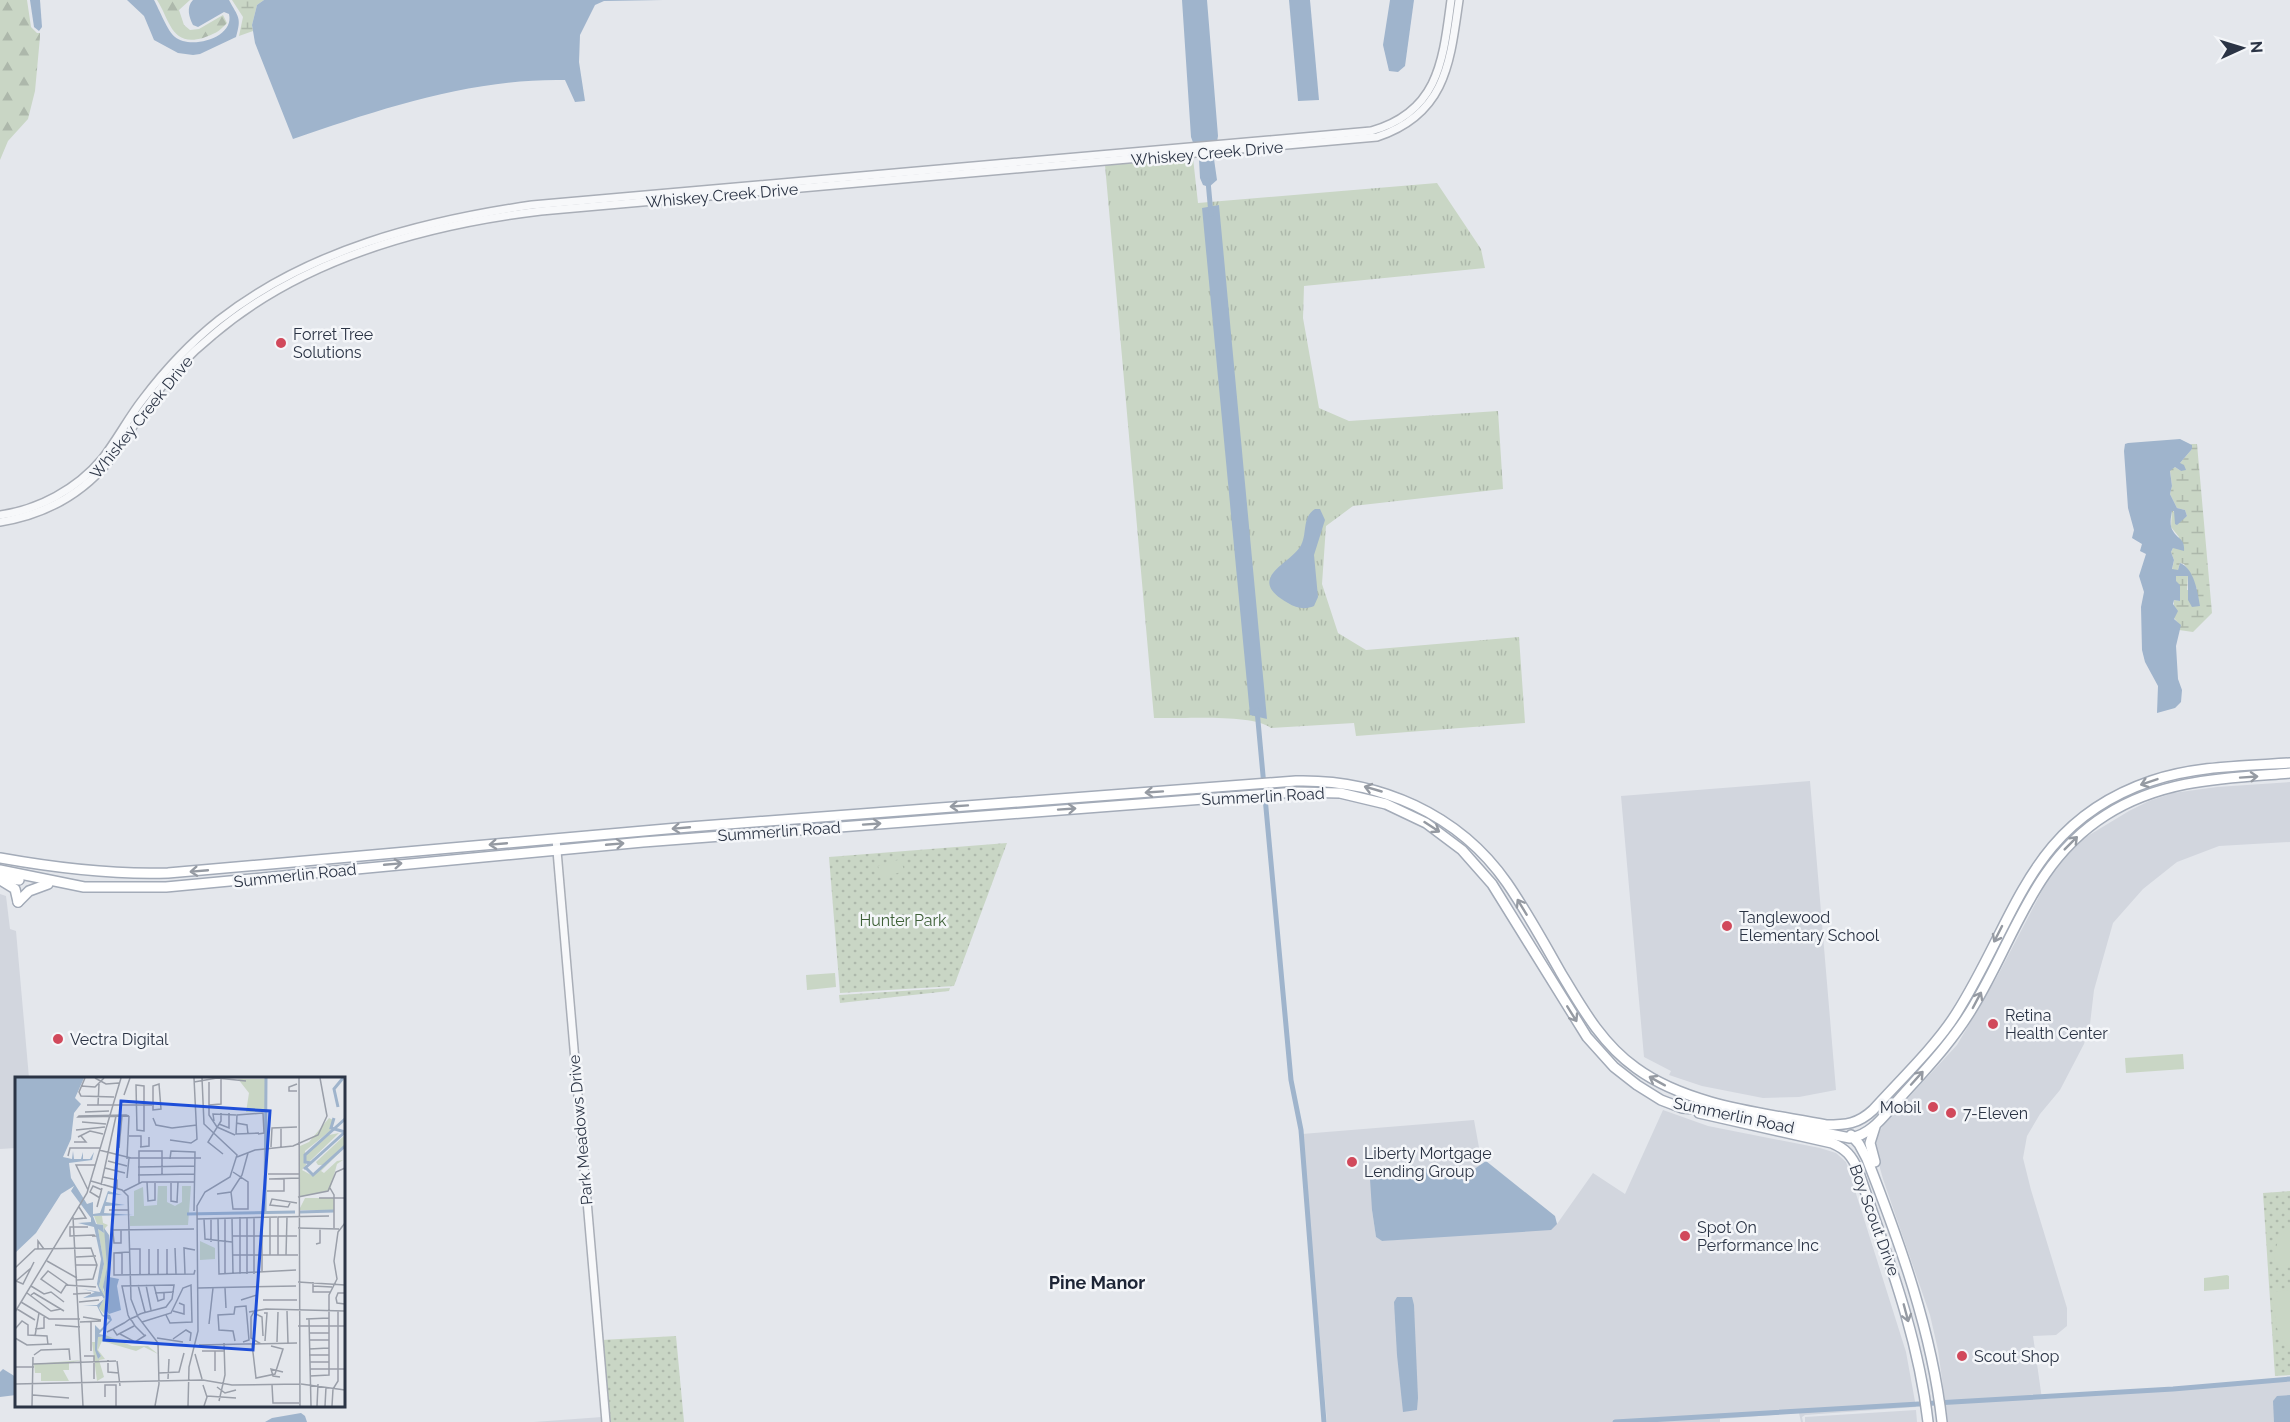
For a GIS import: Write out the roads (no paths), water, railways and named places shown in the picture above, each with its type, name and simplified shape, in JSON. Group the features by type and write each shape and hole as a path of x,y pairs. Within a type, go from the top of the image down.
{"main road":[{"name":"Summerlin Road","path":"0,857 31,864 106,873 168,873 556,838 1276,782 1318,780 1362,786 1405,800 1432,814 1470,842 1507,882 1593,1024 1629,1063 1660,1083 1695,1098 1826,1125 1846,1125 1862,1120 1951,1021 1967,996 2029,876 2053,845 2090,812 2138,786 2177,773 2290,763"},
{"path":"1858,1138 1876,1125 1944,1048 1975,1005 2038,883 2056,858 2092,824 2132,800 2179,784 2290,774"},
{"name":"Summerlin Road","path":"0,870 84,887 185,886 557,849 1276,793 1325,792 1371,800 1413,816 1450,840 1472,860 1492,884 1577,1022 1599,1053 1637,1085 1662,1100 1682,1108 1710,1110 1833,1136 1858,1138"},
{"path":"0,878 15,889 18,902 29,891 48,884"},
{"path":"0,878 84,887"},
{"path":"1944,1048 1951,1021"},
{"path":"1858,1170 1858,1138 1899,1088 1904,1075"},
{"name":"Boy Scout Drive","path":"1682,1108 1711,1117 1832,1143 1849,1153 1858,1170 1905,1307 1919,1365 1931,1393"},
{"path":"1826,1125 1858,1138"},
{"path":"1876,1125 1870,1140 1871,1150 1895,1220 1897,1242"},
{"name":"Boy Scout Drive","path":"1858,1138 1897,1242 1921,1316 1935,1419"}],"street":[{"name":"Whiskey Creek Drive","path":"0,522 51,507 90,481 109,461 146,406 170,376 212,336 246,309 269,294 317,270 402,239 487,219 541,211 1193,151 1358,133 1384,127 1405,116 1427,94 1440,69 1451,0"},
{"name":"Whiskey Creek Drive","path":"1220,148 1364,140 1402,127 1424,110 1443,82 1452,49 1459,0"},
{"name":"Whiskey Creek Drive","path":"0,515 44,502 62,493 86,475 101,459 141,401 172,363 203,333 241,304 275,283 318,262 392,235 467,216 541,204 1193,151"},
{"name":"Park Meadows Drive","path":"556,838 606,1422"}],"water":[{"path":"30,0 40,0 42,27 39,31 34,27"},
{"path":"127,0 154,0 175,37 182,41 200,42 219,35 225,30 229,22 229,14 224,12 198,27 193,25 189,15 193,0 229,0 238,17 236,37 200,54 178,53 154,40 144,16"},
{"path":"264,0 663,0 604,1 595,5 580,35 579,62 585,101 575,102 565,80 496,84 393,107 293,139 255,43 252,25 257,5"},
{"path":"1182,0 1207,0 1218,136 1214,159 1217,180 1209,187 1203,185 1200,178 1199,159 1191,137"},
{"path":"1289,0 1310,0 1319,100 1298,101"},
{"path":"1390,0 1414,0 1405,66 1398,72 1389,71 1383,45"},
{"path":"1219,205 1267,719 1250,715 1202,208"},
{"path":"2180,439 2192,445 2192,449 2180,463 2186,470 2181,471 2175,467 2170,471 2172,486 2170,494 2177,508 2185,510 2187,516 2177,525 2174,511 2172,511 2172,529 2182,541 2184,551 2173,548 2171,552 2174,560 2172,569 2178,570 2180,563 2189,570 2200,606 2192,607 2188,600 2188,576 2176,576 2176,581 2180,585 2180,601 2174,600 2173,604 2178,611 2174,619 2181,625 2176,646 2178,679 2182,690 2181,702 2175,708 2157,713 2158,686 2145,662 2142,650 2141,607 2144,592 2139,576 2146,554 2140,551 2142,544 2132,538 2134,530 2128,508 2124,451 2125,444 2128,443"},
{"path":"1315,509 1320,509 1325,520 1314,555 1318,597 1314,606 1301,608 1291,605 1276,594 1270,587 1270,579 1273,573 1300,547 1306,522"},
{"path":"1486,1161 1555,1216 1557,1224 1551,1230 1382,1241 1376,1237 1370,1179 1374,1175 1419,1171 1434,1167 1448,1171 1473,1170"},
{"path":"1397,1297 1412,1297 1414,1305 1417,1410 1403,1412 1394,1302"},
{"path":"3,1369 15,1376 15,1395 0,1397 0,1372"},
{"path":"2290,1395 2290,1422 2274,1422 2273,1401 2277,1396"},
{"path":"301,1413 307,1422 265,1422 272,1418"}],"waterway":[{"path":"1208,181 1211,214"},
{"path":"1257,710 1291,1080 1301,1130 1324,1422"},
{"path":"1615,1422 2173,1389 2290,1379"}],"place":[{"name":"Forret Tree Solutions","path":"281,343"},
{"name":"Tanglewood Elementary School","path":"1727,926"},
{"name":"Retina Health Center","path":"1993,1024"},
{"name":"Vectra Digital","path":"58,1039"},
{"name":"Mobil","path":"1933,1107"},
{"name":"7-Eleven","path":"1951,1113"},
{"name":"Liberty Mortgage Lending Group","path":"1352,1162"},
{"name":"Spot On Performance Inc","path":"1685,1236"},
{"name":"Scout Shop","path":"1962,1356"}],"district":[{"name":"Pine Manor","path":"1097,1283"}],"park label":[{"name":"Hunter Park","path":"903,920"}]}
